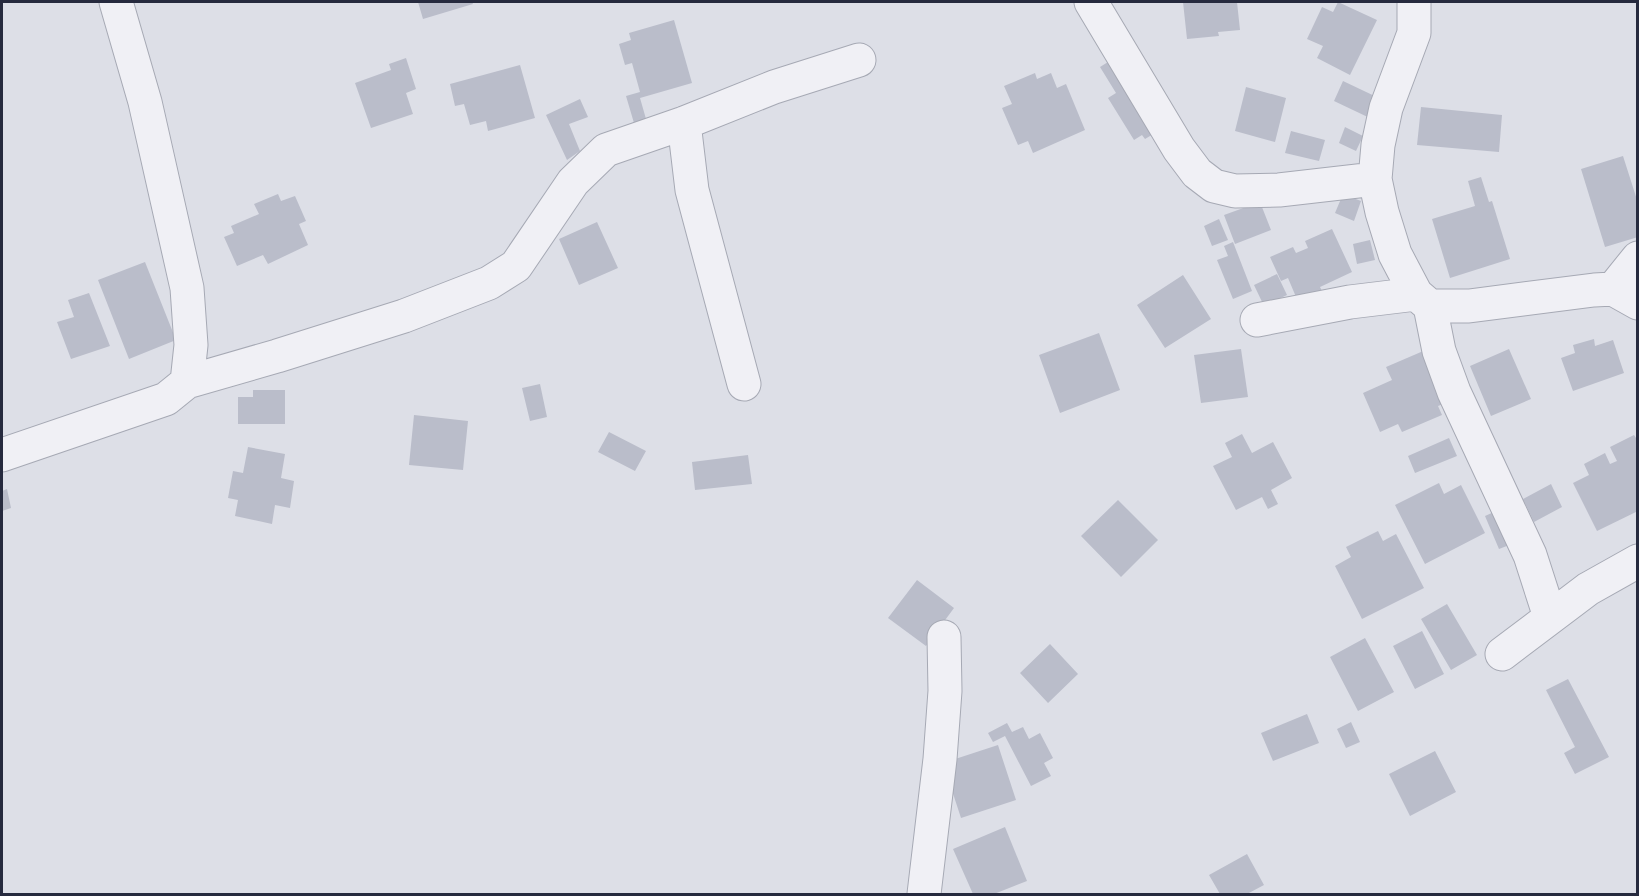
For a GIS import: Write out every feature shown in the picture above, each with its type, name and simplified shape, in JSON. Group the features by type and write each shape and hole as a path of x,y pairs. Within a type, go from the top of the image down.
{"street":[{"path":"116,2 145,102 187,288 191,345 188,382"},
{"path":"1091,2 1179,149 1197,172 1214,186 1235,191 1279,190 1375,179"},
{"path":"1413,2 1414,33 1386,108 1377,145 1375,179 1382,212 1395,254 1423,300 1454,392 1526,546 1550,618"},
{"path":"2,455 166,399 188,382 404,315 489,283 516,266 573,182 606,150 684,123 774,87 859,60"},
{"path":"684,123 692,190 744,384"},
{"path":"1257,320 1350,302 1423,300 1469,306 1594,290 1625,296 1638,258"},
{"path":"1502,654 1588,589 1638,561"},
{"path":"924,894 942,736 945,691 944,637"}],"building":[{"path":"418,2 472,2 473,4 423,19"},
{"path":"1183,2 1237,2 1240,30 1218,32 1219,36 1187,39"},
{"path":"1338,2 1377,20 1350,75 1317,58 1323,46 1307,39 1322,7 1333,12"},
{"path":"674,20 692,83 640,98 646,119 634,123 626,96 640,92 632,63 625,65 619,44 631,40 629,33"},
{"path":"1116,57 1160,130 1145,139 1142,135 1134,140 1108,98 1116,93 1100,67"},
{"path":"406,58 416,89 406,93 413,114 371,128 355,83 391,70 389,64"},
{"path":"520,65 535,118 488,131 486,121 470,125 464,104 455,106 450,84"},
{"path":"1035,73 1037,79 1051,73 1057,88 1066,84 1085,130 1033,153 1028,141 1018,145 1002,108 1012,104 1004,86"},
{"path":"1343,81 1383,100 1374,120 1334,101"},
{"path":"1246,87 1286,98 1275,142 1235,131"},
{"path":"580,99 588,117 569,124 580,151 567,160 546,115"},
{"path":"1421,107 1502,115 1499,152 1417,145"},
{"path":"1345,127 1363,136 1356,151 1339,143"},
{"path":"1291,131 1325,140 1319,161 1285,153"},
{"path":"1623,156 1638,203 1638,237 1605,247 1581,169"},
{"path":"1481,177 1489,202 1492,201 1510,259 1450,278 1432,219 1475,206 1468,181"},
{"path":"278,194 281,201 295,196 306,221 299,224 308,245 268,264 263,255 237,266 224,237 234,233 231,226 259,214 254,204"},
{"path":"1343,194 1361,201 1354,221 1335,213"},
{"path":"1260,202 1271,230 1235,244 1224,215"},
{"path":"1219,219 1228,240 1212,246 1204,226"},
{"path":"597,222 618,268 579,285 559,239"},
{"path":"1332,229 1352,272 1320,287 1323,293 1299,304 1288,278 1281,281 1270,257 1293,247 1296,253 1308,248 1305,241"},
{"path":"1370,240 1375,260 1357,264 1353,244"},
{"path":"1233,242 1252,291 1233,299 1217,260 1228,256 1224,246"},
{"path":"145,262 176,340 129,359 98,280"},
{"path":"1277,274 1287,295 1264,306 1254,285"},
{"path":"1183,275 1211,319 1165,348 1137,305"},
{"path":"89,293 110,346 71,359 57,322 74,317 68,300"},
{"path":"1099,333 1120,390 1060,413 1039,355"},
{"path":"1594,339 1595,346 1613,340 1624,373 1573,391 1561,358 1575,353 1573,345"},
{"path":"1241,349 1248,397 1201,403 1194,355"},
{"path":"1428,349 1451,401 1438,406 1442,415 1402,432 1398,424 1380,432 1363,393 1392,380 1386,367"},
{"path":"1509,349 1531,399 1491,416 1470,366"},
{"path":"540,384 547,417 530,421 522,388"},
{"path":"253,390 285,390 285,424 238,424 238,397 253,397"},
{"path":"414,415 468,421 463,470 409,465"},
{"path":"609,432 646,451 635,471 598,452"},
{"path":"1242,434 1252,453 1273,442 1292,478 1271,490 1278,504 1268,509 1262,497 1236,510 1213,466 1232,457 1225,443"},
{"path":"1634,435 1638,441 1638,511 1597,531 1573,483 1589,475 1584,464 1605,453 1610,464 1617,461 1610,447"},
{"path":"1449,438 1457,456 1415,473 1408,456"},
{"path":"248,447 285,454 281,478 294,481 290,508 275,505 272,524 235,516 238,500 228,498 233,471 243,473"},
{"path":"748,455 752,484 695,490 692,462"},
{"path":"1439,483 1444,494 1461,485 1485,533 1425,564 1395,505"},
{"path":"1551,484 1562,507 1534,522 1523,499"},
{"path":"7,489 11,508 2,511 2,491"},
{"path":"1118,500 1158,540 1121,577 1081,536"},
{"path":"1503,508 1517,542 1499,549 1485,516"},
{"path":"1378,531 1383,541 1396,534 1424,588 1362,619 1335,566 1351,557 1346,547"},
{"path":"917,580 954,608 926,646 888,618"},
{"path":"1447,604 1477,655 1451,670 1421,619"},
{"path":"1422,631 1444,674 1415,689 1393,646"},
{"path":"1365,638 1394,692 1358,711 1330,657"},
{"path":"1050,644 1078,674 1048,703 1020,673"},
{"path":"1568,679 1609,757 1575,774 1564,753 1575,747 1546,690"},
{"path":"1307,714 1319,743 1273,761 1261,733"},
{"path":"1351,722 1360,742 1346,748 1337,729"},
{"path":"1007,723 1012,732 1023,727 1029,739 1040,733 1053,758 1044,763 1051,776 1031,786 1005,736 993,742 988,733"},
{"path":"998,745 1016,800 961,818 943,763"},
{"path":"1435,751 1456,792 1410,816 1389,774"},
{"path":"1005,827 1027,881 994,894 973,894 953,849"},
{"path":"1247,854 1264,885 1247,894 1220,894 1209,875"}]}
